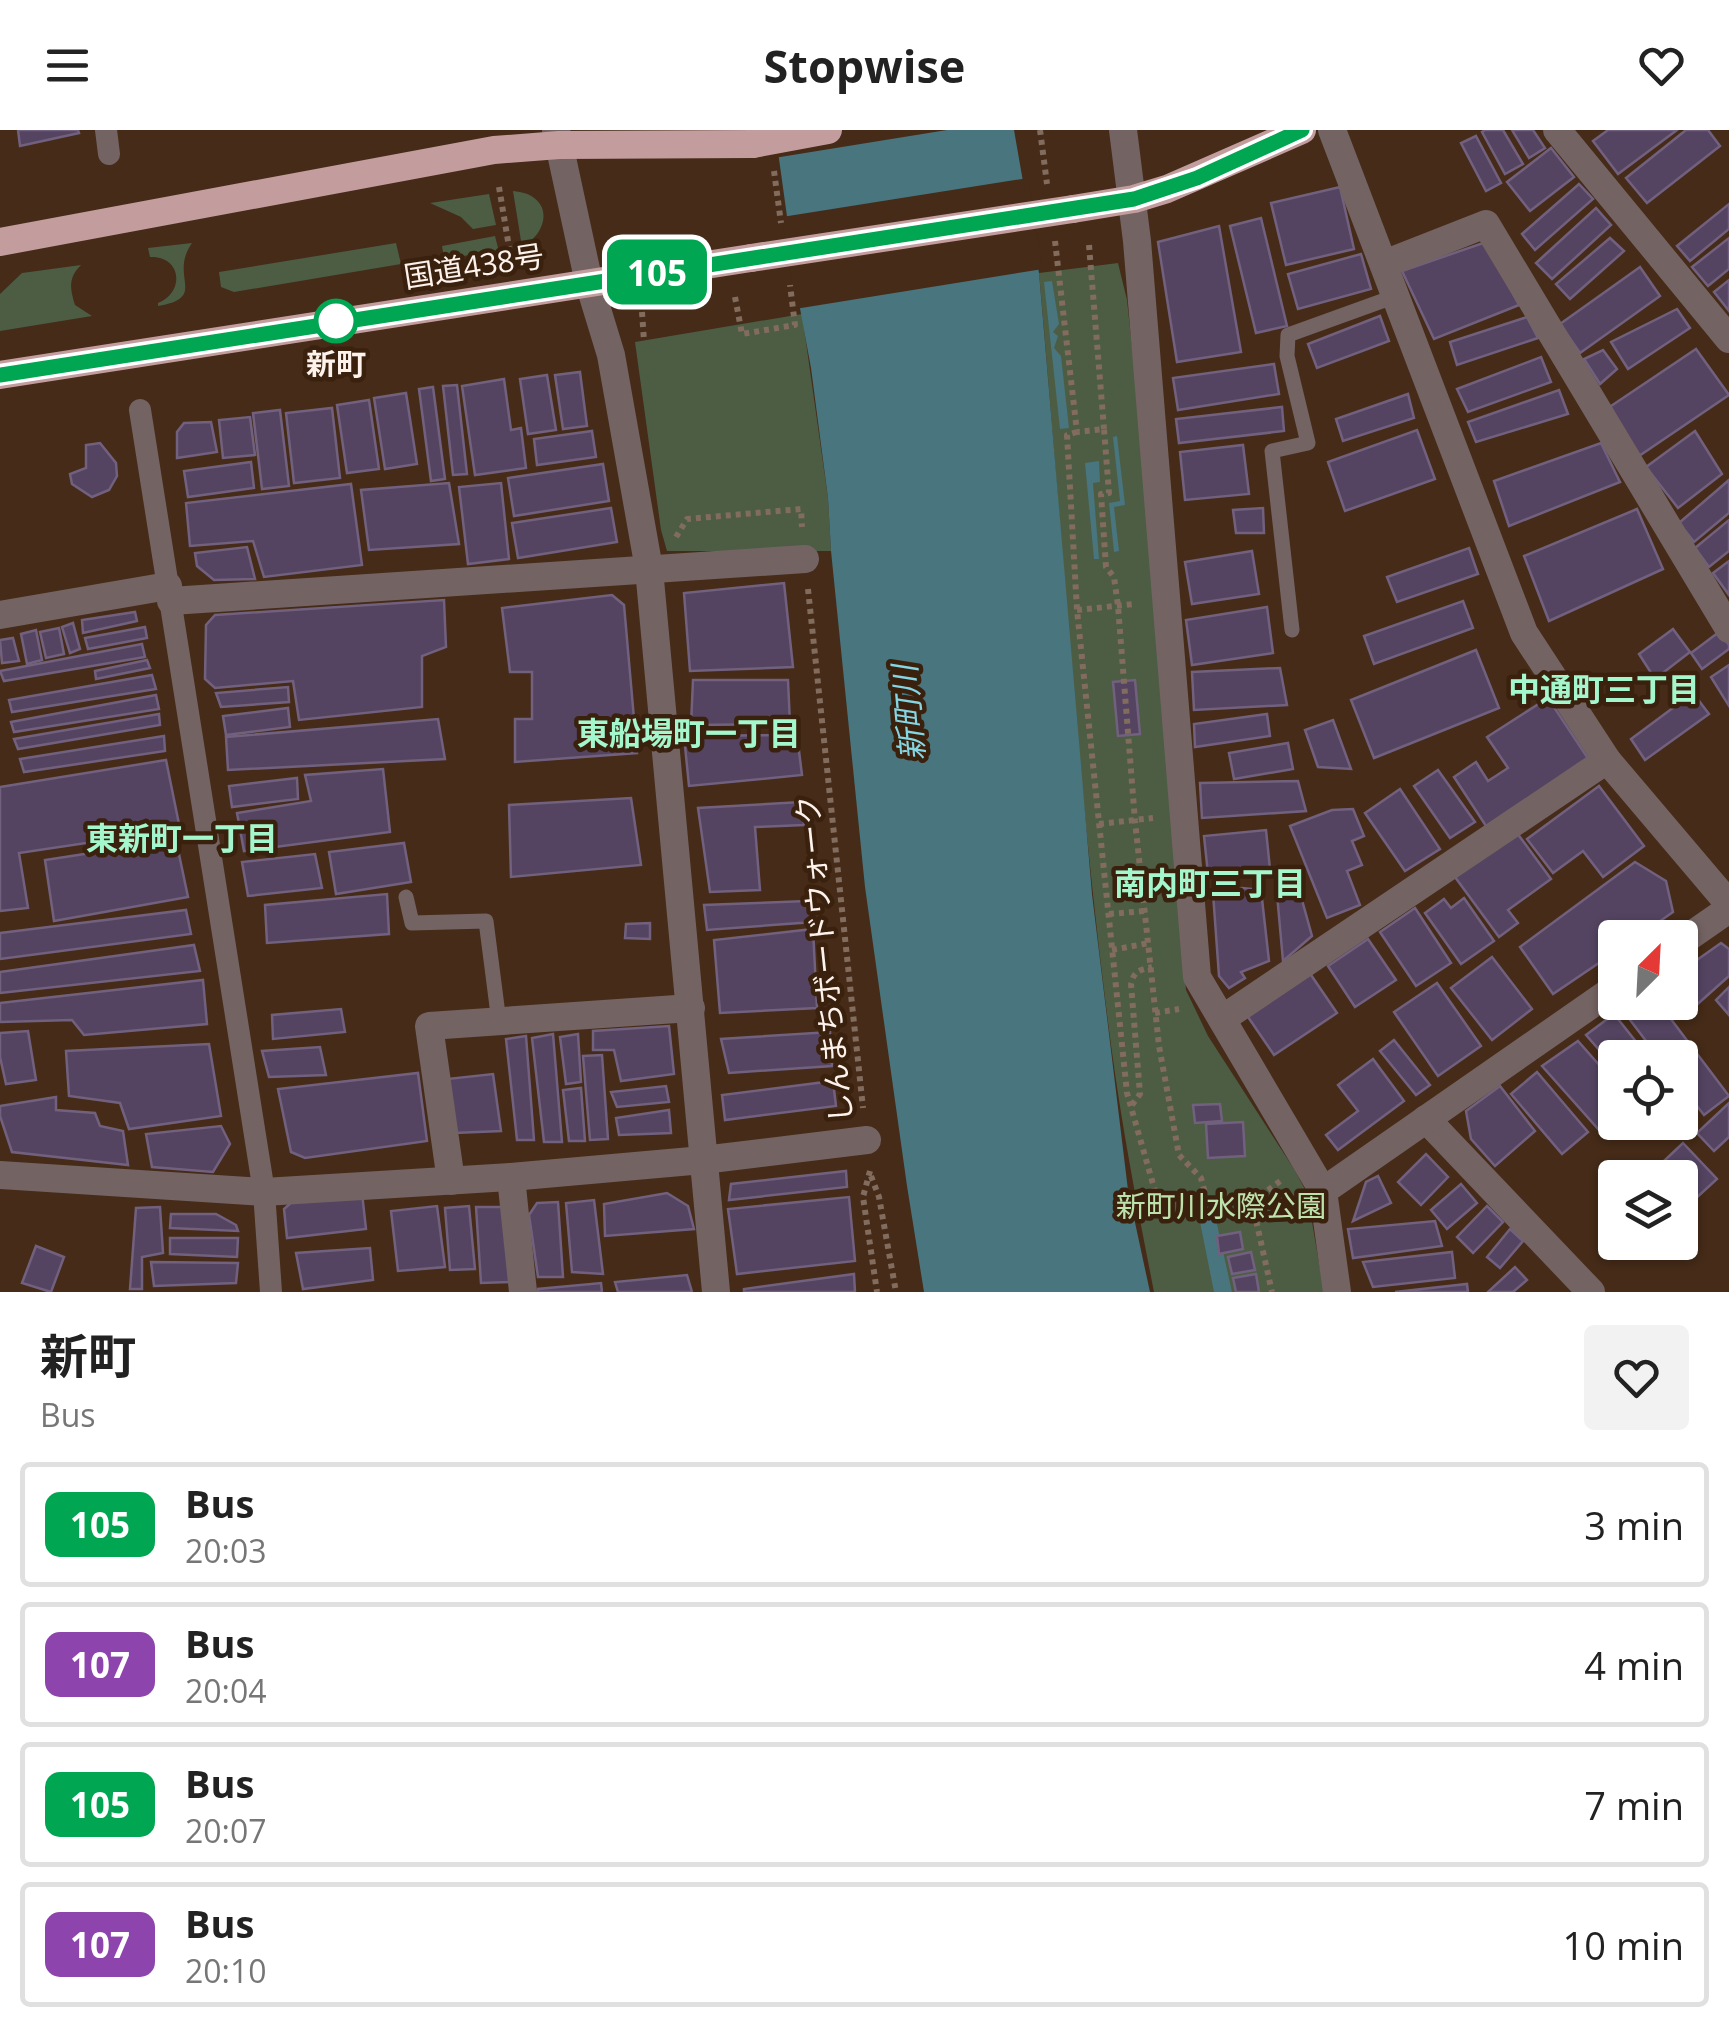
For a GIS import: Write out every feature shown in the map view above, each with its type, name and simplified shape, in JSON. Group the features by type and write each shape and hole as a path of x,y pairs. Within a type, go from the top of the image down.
{"highway":[{"path":"0,242 557,137 753,144 828,130"},
{"name":"国道438号","path":"0,375 1134,199 1197,178 1302,130"}],"street":[{"path":"1123,130 1134,199 1197,977 1323,1191 1338,1292"},
{"path":"1332,130 1524,633 1607,760 1729,906 1698,929"},
{"path":"1557,130 1729,339"},
{"path":"557,137 589,283 611,355 649,569 716,1292"},
{"path":"1384,264 1486,224 1729,629"},
{"path":"140,410 264,1192 271,1292"},
{"path":"0,615 170,593 805,559"},
{"path":"1222,1019 1607,760"},
{"path":"1323,1191 1598,1000"},
{"path":"451,1181 429,1026 690,1008"},
{"path":"1426,1119 1592,1292"},
{"path":"0,1175 264,1192 511,1178 867,1140"},
{"path":"511,1178 522,1292"}],"lane":[{"path":"1292,630 1272,451 1308,442 1287,356 1288,336 1396,296"},
{"path":"406,897 412,923 486,920 499,1022"}],"path":[{"path":"499,188 509,248"},
{"path":"1089,244 1109,493 1100,494 1106,567 1114,577 1118,606 1159,1046 1179,1155 1201,1178 1207,1201"},
{"path":"1060,282 1077,432"},
{"path":"735,297 742,334 791,326"},
{"path":"1104,429 1068,435 1077,610 1127,1093 1155,1192 1170,1204 1252,1202 1274,1186"},
{"name":"しんまちボードウォーク","path":"680,531 687,519 801,509 871,1175 863,1198 877,1292"},
{"path":"1077,610 1128,605"},
{"path":"1100,824 1139,820"},
{"path":"1109,914 1146,910"},
{"path":"1112,950 1149,943"},
{"path":"1131,1106 1140,1094 1131,984 1138,970 1152,968"},
{"path":"1155,1013 1185,1007"},
{"path":"871,1175 879,1197 896,1292"},
{"path":"1252,1202 1272,1292"}],"green space":[{"path":"513,191 535,199 543,214 539,231 522,247"},
{"path":"489,194 496,225 473,229 461,217 430,203"},
{"path":"495,236 499,252 444,258 442,246"},
{"path":"192,243 184,266 185,291 173,302 158,306 173,291 176,276 169,262 150,257 148,248"},
{"path":"396,243 401,264 234,292 221,287 219,272"},
{"name":"新町川水際公園","path":"1118,263 1127,300 1152,534 1186,990 1208,1036 1307,1193 1324,1292 1154,1292 1120,1107 1099,949 1039,273"},
{"path":"81,265 72,279 72,293 75,305 92,316 0,331 0,294 22,273"},
{"path":"802,314 828,498 831,551 667,551 635,342"}],"water":[{"name":"新町川","path":"775,130 1014,130 1039,273 1092,894 1128,1190 1150,1292 924,1292 865,887 828,498"},
{"path":"1052,281 1059,324 1053,332 1058,336 1054,348 1061,356 1069,428 1060,429 1044,282"},
{"path":"1117,436 1125,505 1114,507 1119,551 1114,552 1109,503 1120,501 1113,437"},
{"path":"1099,461 1100,482 1093,483 1099,559 1094,559 1085,463"},
{"path":"1215,1215 1232,1292 1214,1292 1199,1217"}],"pier":[{"path":"770,130 947,130 774,158"},
{"path":"1028,178 1043,269 795,309 782,217"}],"building":[{"path":"18,130 78,130 79,133 20,146"},
{"path":"1503,130 1523,164 1505,174 1482,132"},
{"path":"1512,130 1533,130 1545,148 1529,158"},
{"path":"1608,130 1677,130 1618,174 1593,141"},
{"path":"1686,130 1708,130 1720,146 1647,203 1626,178"},
{"path":"1476,136 1501,183 1486,191 1461,143"},
{"path":"1551,148 1574,177 1530,211 1507,182"},
{"path":"1579,184 1593,199 1535,250 1522,234"},
{"path":"1340,187 1354,249 1286,265 1271,203"},
{"path":"1729,204 1729,229 1690,261 1677,246"},
{"path":"1596,208 1611,225 1552,279 1536,263"},
{"path":"1261,218 1287,326 1256,333 1230,226"},
{"path":"1219,226 1241,352 1177,362 1158,242"},
{"path":"1610,238 1624,251 1570,299 1556,284"},
{"path":"1729,238 1729,269 1708,286 1692,267"},
{"path":"1486,242 1519,305 1434,339 1402,271"},
{"path":"1361,254 1371,289 1298,309 1288,274"},
{"path":"1640,267 1660,296 1580,353 1560,324"},
{"path":"1729,280 1729,311 1714,292"},
{"path":"1677,309 1690,328 1628,369 1611,342"},
{"path":"1380,316 1389,341 1317,368 1308,344"},
{"path":"1527,317 1538,338 1457,365 1450,342"},
{"path":"1696,349 1729,395 1639,456 1608,408"},
{"path":"1603,350 1617,369 1600,384 1584,359"},
{"path":"1541,357 1551,382 1468,412 1457,389"},
{"path":"1274,364 1279,394 1178,410 1173,378"},
{"path":"580,372 587,426 563,429 555,375"},
{"path":"547,375 556,430 528,434 520,379"},
{"path":"504,379 511,430 521,428 526,468 475,475 462,386"},
{"path":"457,385 467,474 453,475 443,386"},
{"path":"433,387 445,479 431,481 419,389"},
{"path":"1559,390 1568,414 1476,442 1468,422"},
{"path":"406,393 417,464 385,469 374,398"},
{"path":"1408,394 1414,418 1343,441 1336,419"},
{"path":"369,400 379,469 347,473 337,405"},
{"path":"1282,407 1284,431 1179,443 1176,419"},
{"path":"332,408 340,478 294,483 286,413"},
{"path":"280,410 289,486 262,489 253,413"},
{"path":"250,417 255,455 223,458 219,420"},
{"path":"211,422 217,452 177,458 177,432 184,423"},
{"path":"1417,430 1435,479 1345,511 1328,462"},
{"path":"592,431 596,457 537,465 534,439"},
{"path":"1695,431 1722,474 1678,508 1646,467"},
{"path":"100,443 116,463 117,476 109,490 92,497 72,484 70,474 86,468 86,445"},
{"path":"1601,443 1620,482 1509,526 1494,481"},
{"path":"1243,445 1249,494 1185,500 1180,452"},
{"path":"251,462 254,488 188,497 184,471"},
{"path":"603,464 609,501 514,516 508,478"},
{"path":"1729,480 1729,513 1694,542 1679,523"},
{"path":"449,483 459,544 369,550 361,490"},
{"path":"501,483 509,559 468,564 459,487"},
{"path":"351,484 362,565 264,577 253,541 190,546 186,503"},
{"path":"611,508 617,542 518,558 512,523"},
{"path":"1263,508 1264,533 1236,533 1233,510"},
{"path":"1637,509 1663,569 1549,621 1524,556"},
{"path":"1729,520 1729,551 1709,567 1695,548"},
{"path":"247,547 255,579 214,580 197,566 195,553"},
{"path":"1469,548 1478,574 1397,602 1387,577"},
{"path":"1252,551 1259,594 1192,604 1185,562"},
{"path":"1729,561 1729,595 1713,573"},
{"path":"784,583 793,667 690,671 684,593"},
{"path":"612,595 624,605 637,753 515,762 515,719 532,719 532,672 510,672 502,608"},
{"path":"444,600 446,647 422,656 422,707 299,720 293,681 215,688 205,679 206,625 215,615"},
{"path":"1463,601 1473,628 1374,664 1364,636"},
{"path":"1267,607 1273,653 1192,665 1186,620"},
{"path":"135,612 137,621 83,633 82,620"},
{"path":"73,623 80,649 70,653 62,627"},
{"path":"145,627 147,638 88,649 85,638"},
{"path":"59,628 64,654 46,658 40,632"},
{"path":"1673,629 1690,652 1655,679 1639,654"},
{"path":"36,630 42,660 27,664 21,634"},
{"path":"1719,632 1729,649 1702,669 1691,653"},
{"path":"13,638 19,661 2,663 0,640"},
{"path":"142,644 145,657 4,681 0,671"},
{"path":"1476,650 1499,708 1374,758 1351,700"},
{"path":"147,660 150,668 96,679 95,671"},
{"path":"1729,665 1729,706 1711,677"},
{"path":"1280,668 1287,705 1194,710 1192,672"},
{"path":"152,675 156,689 12,712 9,700"},
{"path":"693,680 788,680 790,724 691,725"},
{"path":"1135,680 1140,734 1118,736 1113,682"},
{"path":"288,687 289,702 221,707 216,693"},
{"path":"1693,693 1709,714 1645,760 1631,739"},
{"path":"156,695 159,709 14,732 11,722"},
{"path":"1548,698 1591,763 1488,829 1454,777 1476,762 1488,781 1508,768 1487,737"},
{"path":"288,708 290,727 226,735 223,716"},
{"path":"159,714 160,725 18,749 14,739"},
{"path":"1267,714 1270,736 1195,747 1194,724"},
{"path":"438,719 445,759 228,770 226,737"},
{"path":"1333,720 1351,769 1318,767 1305,730"},
{"path":"797,735 802,775 689,786 684,736"},
{"path":"164,736 165,751 24,772 20,759"},
{"path":"1288,743 1293,769 1234,779 1229,753"},
{"path":"166,760 180,829 19,853 28,908 0,911 0,787"},
{"path":"383,769 390,832 244,851 237,813 311,801 305,775"},
{"path":"1438,770 1475,822 1450,838 1414,786"},
{"path":"297,778 298,799 232,807 229,786"},
{"path":"1298,781 1306,811 1202,818 1200,783"},
{"path":"1599,786 1644,846 1603,877 1583,851 1553,873 1527,839"},
{"path":"1400,789 1440,849 1405,871 1365,813"},
{"path":"631,798 641,865 511,877 509,805"},
{"path":"801,802 804,825 755,827 760,890 710,892 698,808"},
{"path":"1353,809 1364,836 1352,841 1362,865 1347,871 1360,905 1327,918 1290,826 1332,810"},
{"path":"1266,830 1270,869 1208,874 1204,836"},
{"path":"1517,833 1551,879 1508,910 1518,923 1499,937 1455,877"},
{"path":"176,840 188,897 54,921 45,860"},
{"path":"404,843 411,882 336,894 329,852"},
{"path":"315,854 322,888 248,896 242,862"},
{"path":"1635,862 1666,881 1673,912 1662,920 1598,920 1598,964 1553,994 1520,947"},
{"path":"1297,882 1312,936 1283,961 1276,883"},
{"path":"1242,888 1261,890 1269,961 1241,972 1245,978 1229,988 1219,976 1213,893"},
{"path":"387,894 389,934 267,943 265,905"},
{"path":"1464,898 1494,941 1461,964 1425,913 1444,899 1451,908"},
{"path":"807,901 813,922 707,930 704,905"},
{"path":"1415,908 1451,963 1416,986 1380,932"},
{"path":"186,910 191,934 0,959 0,933"},
{"path":"650,923 650,939 625,938 626,924"},
{"path":"813,929 817,1008 720,1013 714,940"},
{"path":"1368,939 1396,980 1355,1007 1328,966"},
{"path":"1721,943 1729,949 1729,976 1698,1004 1698,959"},
{"path":"194,945 200,971 0,993 0,972"},
{"path":"1492,957 1532,1009 1492,1040 1451,988"},
{"path":"1309,972 1337,1013 1274,1055 1246,1014"},
{"path":"203,980 207,1024 84,1035 72,1020 0,1022 0,1003"},
{"path":"1437,983 1481,1046 1438,1076 1394,1012"},
{"path":"1729,987 1729,1015 1716,1000"},
{"path":"341,1009 345,1032 273,1039 272,1015"},
{"path":"1606,1020 1619,1020 1635,1040 1598,1040 1598,1049 1586,1035"},
{"path":"1630,1020 1672,1020 1687,1040 1645,1040"},
{"path":"669,1026 674,1074 621,1081 614,1050 593,1050 593,1031"},
{"path":"28,1031 36,1080 6,1084 0,1033"},
{"path":"830,1032 832,1066 729,1073 721,1039"},
{"path":"553,1034 562,1142 544,1142 532,1038"},
{"path":"578,1034 581,1082 566,1084 560,1037"},
{"path":"526,1036 534,1140 517,1140 506,1039"},
{"path":"1394,1040 1430,1085 1416,1095 1380,1051"},
{"path":"1578,1041 1598,1064 1598,1129 1542,1066"},
{"path":"209,1044 221,1116 129,1129 120,1103 69,1096 66,1051"},
{"path":"320,1047 326,1075 269,1077 262,1051"},
{"path":"602,1055 608,1139 590,1140 583,1056"},
{"path":"1698,1055 1729,1096 1704,1115 1698,1107"},
{"path":"1373,1059 1404,1101 1338,1150 1326,1135 1358,1111 1338,1085"},
{"path":"1537,1072 1588,1132 1562,1154 1511,1094"},
{"path":"418,1073 427,1141 305,1158 291,1152 278,1089"},
{"path":"493,1074 501,1131 454,1133 447,1079"},
{"path":"833,1081 836,1106 725,1120 722,1095"},
{"path":"666,1086 669,1102 617,1107 611,1092"},
{"path":"1500,1086 1535,1131 1495,1166 1471,1139 1466,1111"},
{"path":"581,1088 585,1141 569,1141 563,1090"},
{"path":"56,1097 56,1110 95,1113 100,1126 123,1131 128,1165 12,1152 0,1106"},
{"path":"1729,1103 1729,1137 1714,1151 1698,1132"},
{"path":"1220,1104 1222,1121 1195,1123 1193,1105"},
{"path":"669,1110 671,1133 619,1135 616,1118"},
{"path":"1243,1122 1245,1156 1208,1158 1206,1124"},
{"path":"221,1126 230,1144 213,1172 152,1167 146,1134"},
{"path":"1683,1143 1717,1179 1698,1196 1698,1160 1665,1160"},
{"path":"1426,1154 1448,1177 1421,1205 1398,1182"},
{"path":"846,1171 847,1187 729,1200 731,1184"},
{"path":"1378,1176 1391,1203 1353,1221 1366,1182"},
{"path":"1461,1184 1477,1203 1447,1229 1431,1210"},
{"path":"362,1193 366,1229 287,1238 284,1209 293,1201"},
{"path":"667,1193 688,1206 694,1229 605,1236 604,1204"},
{"path":"849,1197 855,1261 737,1274 728,1209"},
{"path":"594,1200 603,1274 572,1272 566,1203"},
{"path":"558,1202 563,1277 538,1277 529,1215 537,1203"},
{"path":"437,1206 445,1267 398,1271 391,1211"},
{"path":"469,1206 475,1269 450,1270 445,1208"},
{"path":"1487,1206 1503,1222 1473,1253 1457,1237"},
{"path":"160,1207 163,1253 142,1257 142,1289 130,1289 136,1208"},
{"path":"476,1207 502,1207 511,1282 481,1283"},
{"path":"171,1214 216,1214 236,1225 238,1231 170,1228"},
{"path":"1435,1221 1442,1246 1353,1258 1348,1229"},
{"path":"1510,1229 1523,1241 1500,1268 1487,1257"},
{"path":"1240,1232 1243,1249 1219,1254 1217,1236"},
{"path":"170,1238 238,1238 237,1257 170,1254"},
{"path":"36,1246 64,1257 51,1292 22,1283"},
{"path":"370,1248 373,1280 303,1289 296,1253"},
{"path":"1251,1252 1255,1270 1232,1274 1228,1257"},
{"path":"1452,1252 1455,1278 1373,1287 1363,1262"},
{"path":"151,1262 238,1263 236,1283 154,1286"},
{"path":"1515,1267 1527,1280 1513,1292 1488,1292"},
{"path":"854,1274 855,1292 744,1292 744,1289"},
{"path":"1256,1274 1259,1292 1236,1292 1233,1278"},
{"path":"687,1275 692,1292 618,1292 615,1282"},
{"path":"601,1283 602,1292 538,1292 538,1289"},
{"path":"1467,1284 1468,1292 1395,1292"}],"bus line":[{"name":"105","path":"0,375 1134,199 1197,178 1302,130"}],"place":[{"name":"新町","path":"336,321"}],"district":[{"name":"中通町三丁目","path":"1604,690"},
{"name":"東船場町一丁目","path":"689,734"},
{"name":"東新町一丁目","path":"182,839"},
{"name":"南内町三丁目","path":"1210,884"}]}
